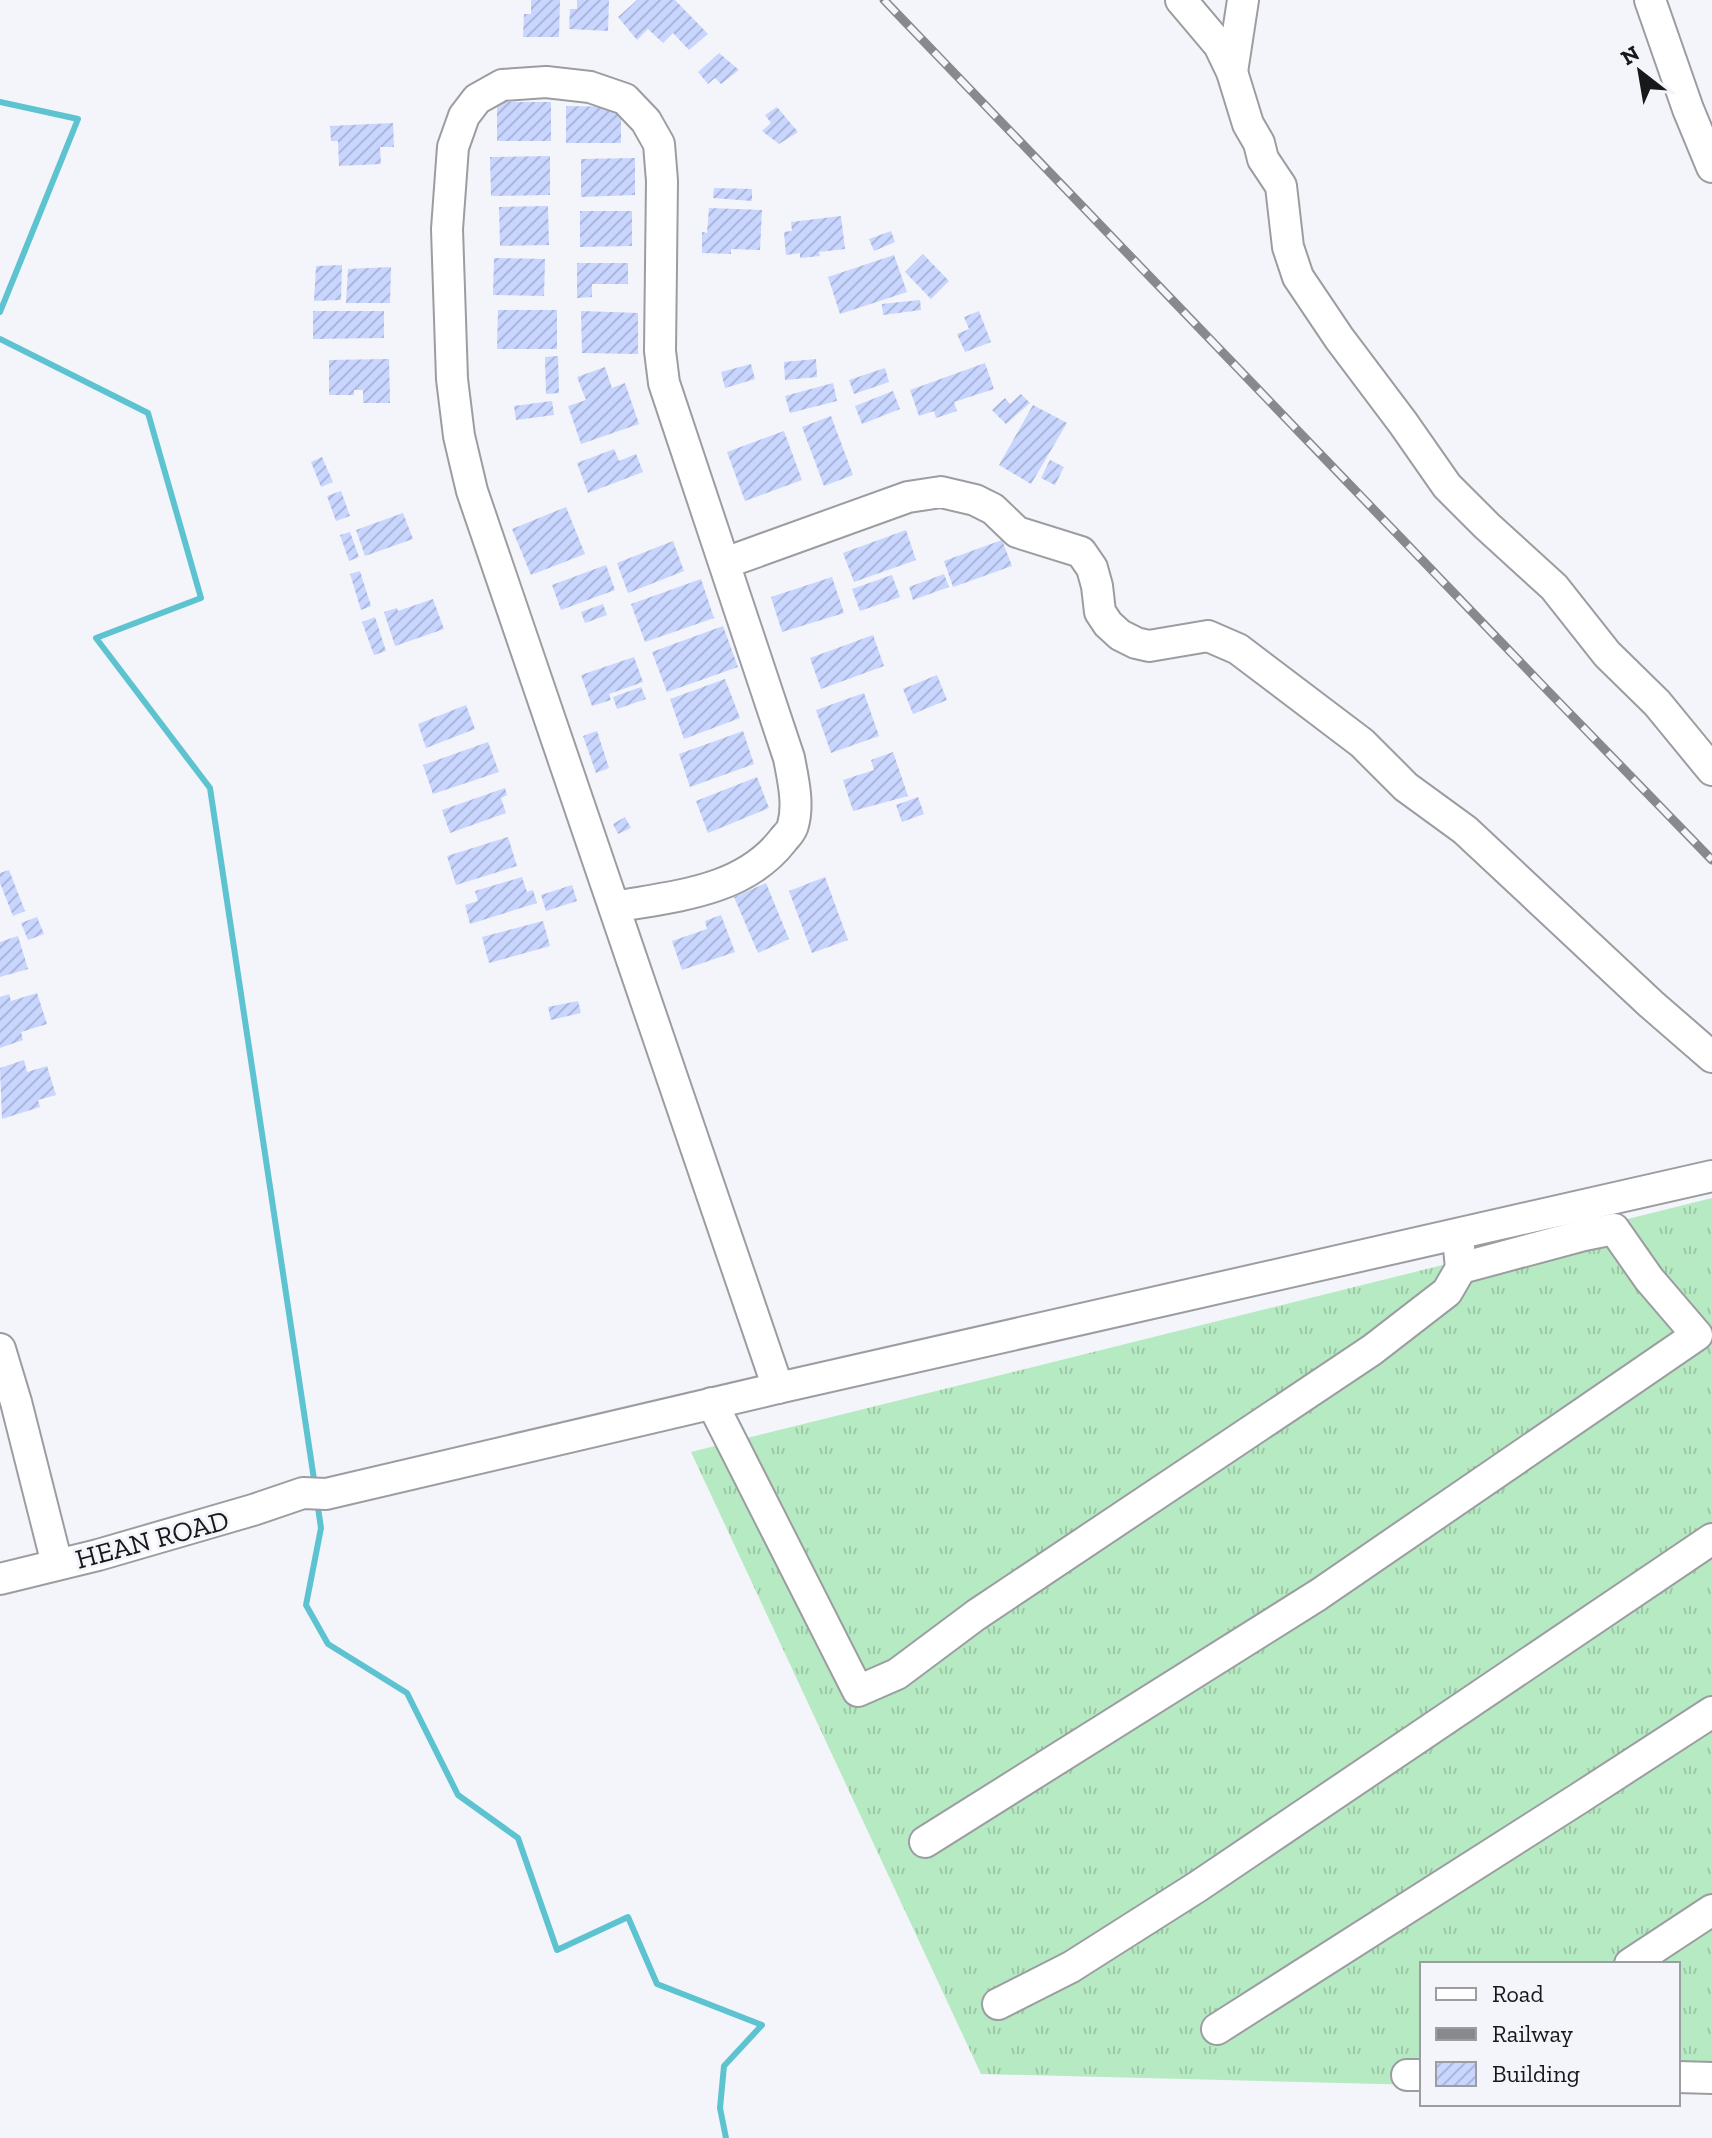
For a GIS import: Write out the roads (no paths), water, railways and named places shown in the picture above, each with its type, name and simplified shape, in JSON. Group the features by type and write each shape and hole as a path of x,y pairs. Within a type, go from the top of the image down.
{"street":[{"path":"1181,0 1219,45 1232,72 1263,159 1281,186 1288,247 1298,277 1339,338 1447,486 1554,587 1607,654 1657,703 1712,770"},
{"path":"1232,72 1243,0"},
{"path":"1650,0 1712,167"},
{"path":"614,907 706,890 746,874 772,854 793,827 796,793 789,758 664,383 660,351 662,181 659,144 646,121 625,99 604,90 546,82 502,85 477,99 464,116 453,147 447,229 452,379 459,436 472,491 778,1388"},
{"path":"725,563 908,497 941,492 975,500 993,509 1017,532 1081,552 1092,568 1100,612 1120,635 1149,646 1208,636 1238,649 1362,743 1406,787 1465,830 1712,1057"},
{"name":"HEAN ROAD","path":"0,1579 315,1494 1712,1176"},
{"path":"925,1842 1318,1595 1697,1335 1649,1279 1614,1229 1461,1268"},
{"path":"712,1403 858,1691 897,1674 976,1615 1336,1375 1447,1292 1461,1268 1457,1234"},
{"path":"0,1349 57,1564"},
{"path":"998,2004 1071,1967 1197,1887 1712,1539"},
{"path":"1217,2029 1712,1712"},
{"path":"1633,1962 1712,1910"},
{"path":"1680,2077 1712,2078"}],"waterway":[{"path":"0,102 78,119 0,312"},
{"path":"0,339 148,413 201,598 96,638 210,788 315,1486"},
{"path":"317,1501 321,1528 306,1605 328,1644 407,1693 458,1795 518,1838 557,1950 628,1917 657,1984 762,2025 724,2066 720,2108 726,2138"}],"railway":[{"path":"884,0 1712,860"}]}
